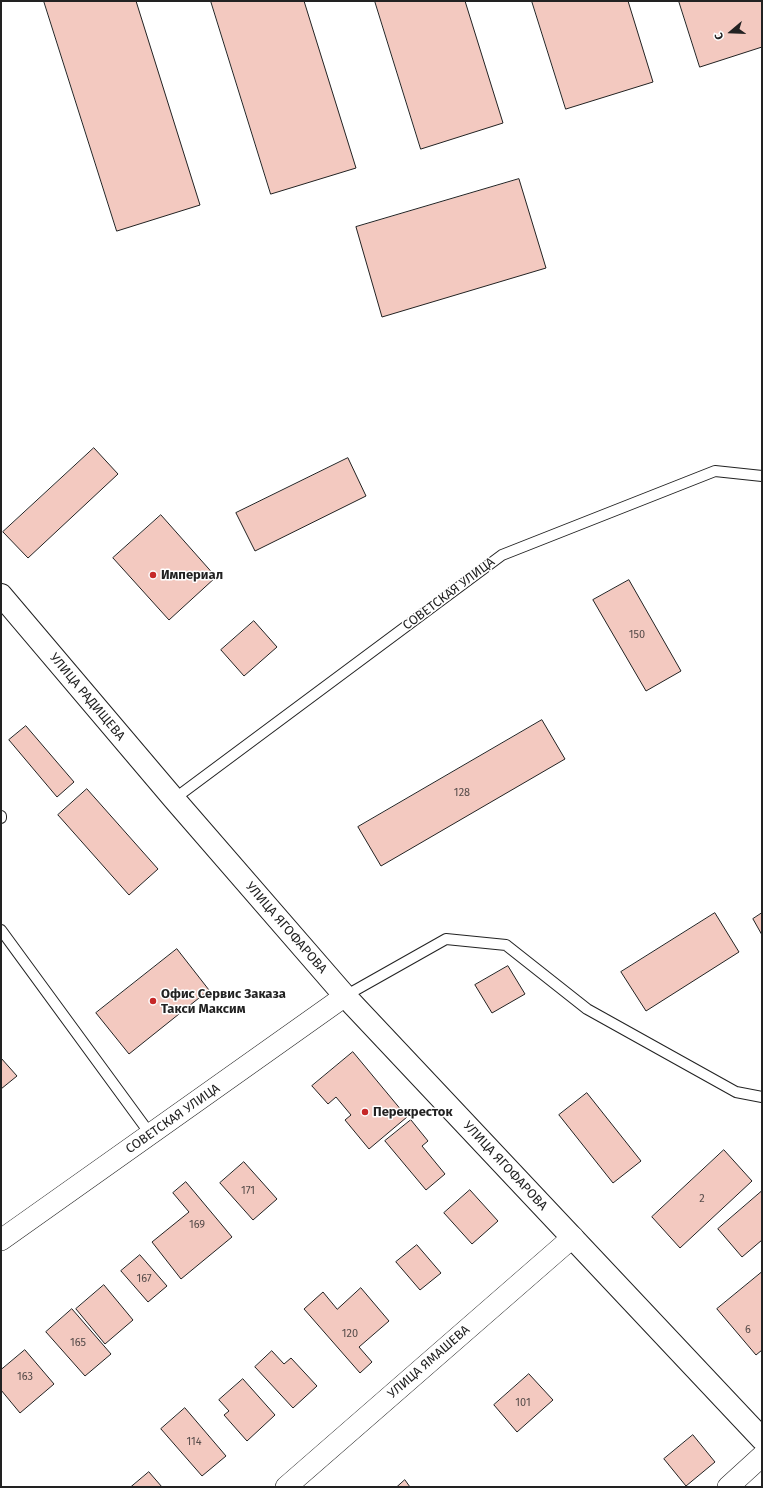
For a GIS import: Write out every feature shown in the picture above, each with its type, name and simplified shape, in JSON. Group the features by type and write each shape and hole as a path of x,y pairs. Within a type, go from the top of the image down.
{"main road":[{"name":"УЛИЦА РАДИЩЕВА","path":"1,595 174,798"},
{"name":"УЛИЦА ЯГОФАРОВА","path":"174,798 345,996 762,1439"}],"street":[{"name":"СОВЕТСКАЯ УЛИЦА","path":"1,1240 345,996"},
{"name":"УЛИЦА ЯМАШЕВА","path":"286,1487 573,1237"},
{"path":"728,1487 762,1456"}],"lane":[{"name":"СОВЕТСКАЯ УЛИЦА","path":"174,798 502,555 715,471 762,476"},
{"path":"1,930 151,1135"},
{"path":"345,996 446,939 506,945 587,1009 736,1092 762,1097"}],"building":[{"path":"44,1 136,1 200,205 117,231"},
{"path":"211,1 304,1 356,168 271,194"},
{"path":"375,1 465,1 503,123 421,149"},
{"path":"532,1 628,1 653,82 566,109"},
{"path":"679,1 762,1 762,47 700,67"},
{"path":"519,179 546,268 382,317 356,227"},
{"path":"94,448 118,474 28,558 3,532"},
{"path":"348,458 366,496 255,551 236,513"},
{"path":"161,515 216,577 169,620 113,558"},
{"path":"629,580 681,671 646,691 593,600"},
{"path":"254,621 277,647 244,676 221,650"},
{"path":"542,720 565,759 381,866 358,827"},
{"path":"26,726 74,782 57,797 9,740"},
{"path":"87,789 158,869 129,895 58,815"},
{"path":"715,913 739,952 646,1011 621,972"},
{"path":"762,913 762,935 753,919"},
{"name":"Офис Сервис Заказа Такси Максим","path":"177,949 209,990 129,1054 96,1013"},
{"path":"508,966 525,994 492,1013 475,985"},
{"path":"353,1052 407,1117 369,1149 345,1120 351,1115 336,1097 328,1104 312,1086"},
{"path":"1,1058 17,1076 1,1089"},
{"path":"587,1093 641,1161 613,1183 559,1115"},
{"path":"411,1120 428,1141 422,1146 445,1174 426,1190 385,1141"},
{"path":"724,1150 752,1181 680,1248 652,1217"},
{"path":"244,1162 277,1199 253,1220 220,1183"},
{"path":"186,1182 232,1237 181,1279 152,1242 189,1212 173,1193"},
{"path":"470,1190 498,1221 472,1244 444,1213"},
{"path":"762,1191 762,1240 742,1257 718,1229"},
{"path":"417,1245 441,1273 420,1290 396,1262"},
{"path":"140,1255 167,1286 148,1302 121,1271"},
{"path":"762,1272 762,1350 756,1355 717,1309"},
{"path":"104,1285 133,1320 105,1344 76,1309"},
{"path":"361,1288 389,1321 359,1347 372,1362 360,1373 304,1309 323,1292 337,1309"},
{"path":"72,1309 111,1354 85,1376 46,1332"},
{"path":"25,1350 54,1384 20,1413 1,1390 1,1370"},
{"path":"272,1351 284,1364 291,1358 317,1386 293,1408 255,1367"},
{"path":"529,1374 553,1400 517,1432 494,1405"},
{"path":"243,1379 275,1415 247,1441 224,1415 229,1411 219,1400"},
{"path":"185,1408 226,1456 202,1476 161,1429"},
{"path":"693,1435 715,1462 686,1486 664,1459"},
{"path":"149,1472 162,1487 131,1487"},
{"path":"405,1480 410,1487 397,1487"}],"place":[{"name":"Империал","path":"153,575"},
{"name":"Офис Сервис Заказа Такси Максим","path":"153,1001"},
{"name":"Перекресток","path":"365,1112"}]}
